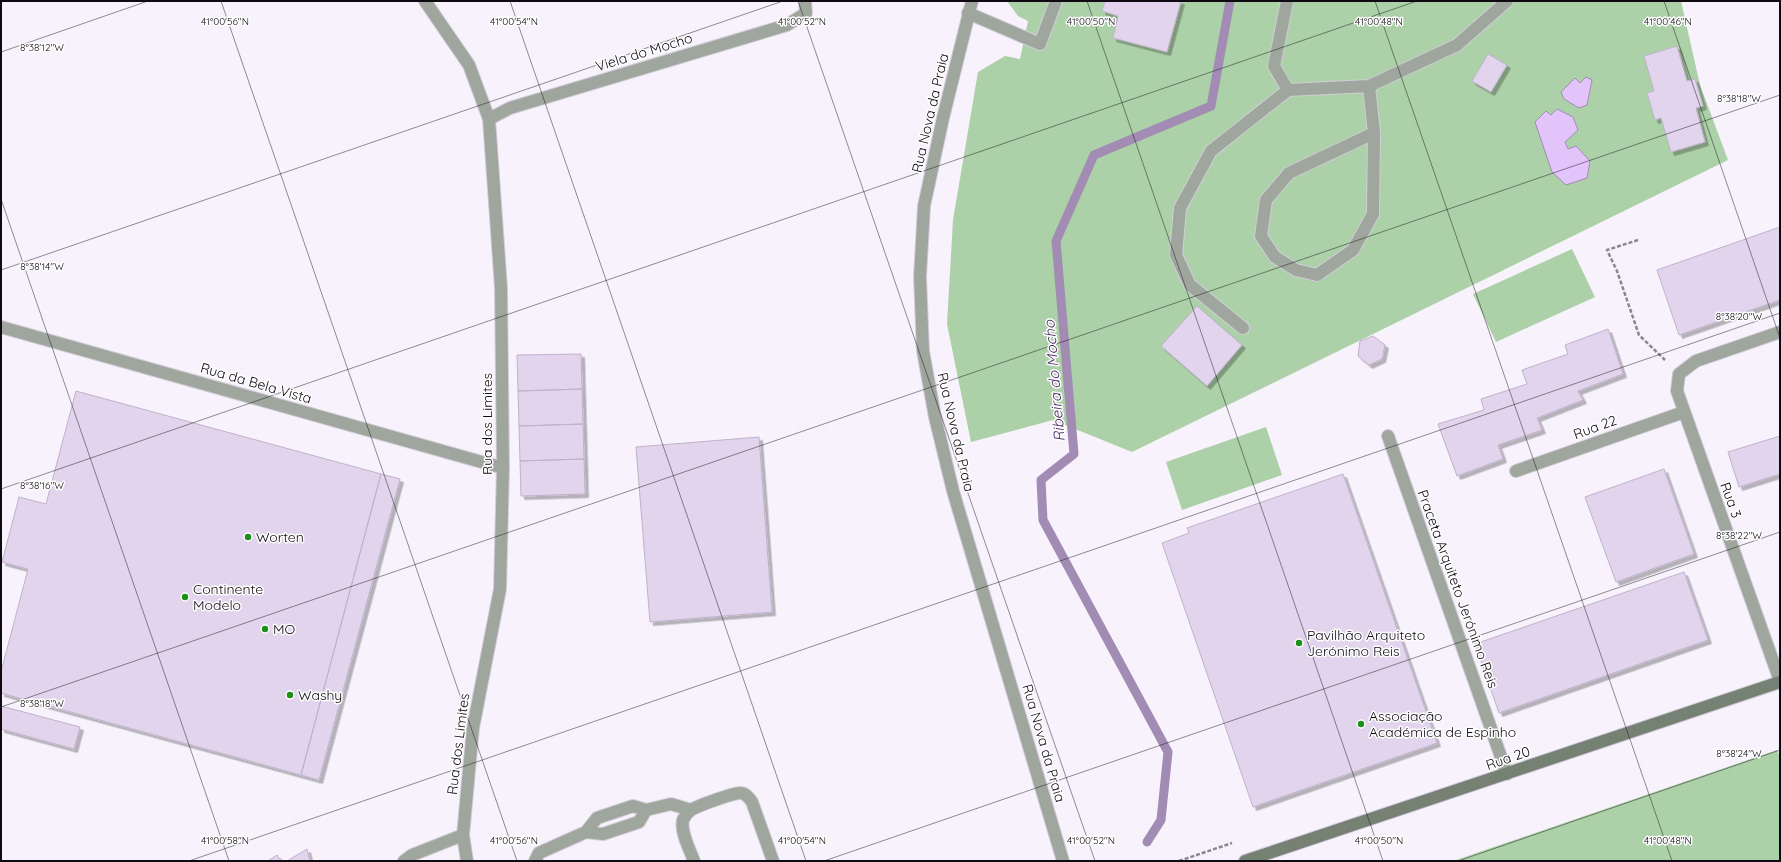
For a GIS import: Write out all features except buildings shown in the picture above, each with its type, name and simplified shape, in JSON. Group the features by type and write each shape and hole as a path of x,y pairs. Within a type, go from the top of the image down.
{"main road":[{"name":"Rua 20","path":"1245,861 1780,681"}],"street":[{"name":"Rua dos Limites","path":"425,1 469,65 489,118 501,288 503,468 500,589 473,728 463,835 467,861"},
{"path":"970,7 1040,44 1056,1"},
{"path":"1287,1 1274,66 1288,90"},
{"path":"1243,328 1190,286 1176,255 1180,208 1211,151 1288,90 1369,86 1457,45 1506,1"},
{"name":"Viela do Mocho","path":"489,118 510,108 787,25 805,7"},
{"name":"Rua Nova da Praia","path":"970,7 943,118 924,206 920,277 923,352 934,417 953,491 1063,861"},
{"path":"1369,86 1374,133 1372,214 1353,250 1317,275 1296,270 1275,257 1261,236 1266,200 1289,173 1374,133"},
{"name":"Rua da Bela Vista","path":"1,327 503,468"},
{"path":"1679,374 1696,361 1780,332"},
{"name":"Rua 3","path":"1679,374 1676,391 1780,681"},
{"name":"Rua 22","path":"1516,471 1684,412"},
{"name":"Praceta Arquiteto Jerónimo Reis","path":"1388,436 1507,774"},
{"path":"694,861 683,824 686,815 691,810 732,794 741,793 747,795 752,802 773,861"},
{"path":"535,861 539,853 586,832 597,818 633,806 646,810 671,804 691,810"},
{"path":"586,832 603,834 639,822 646,810"},
{"path":"404,861 412,856 463,835"}],"path":[{"path":"1638,240 1607,250 1617,271 1639,335 1679,374"}],"green space":[{"path":"1007,1 1681,1 1700,85 1728,160 1132,452 1053,420 971,442 947,324 953,220 978,72 1005,56 1020,59 1028,21 1018,16"},
{"path":"1572,249 1595,297 1496,342 1473,294"},
{"path":"1266,427 1282,475 1182,510 1166,462"},
{"path":"1777,750 1780,757 1780,861 1453,861"}],"shaded area":[{"path":"1586,77 1592,80 1587,105 1579,108 1564,99 1561,92 1575,78 1580,83"},
{"path":"1557,109 1573,117 1578,130 1565,142 1568,149 1576,146 1590,161 1587,178 1566,185 1552,172 1535,122 1546,111 1551,115"}],"waterway":[{"name":"Ribeira do Mocho","path":"1147,842 1161,820 1168,752 1043,520 1041,480 1074,454 1056,241 1094,155 1211,106 1230,1"}],"place":[{"name":"Worten","path":"248,537"},
{"name":"Continente Modelo","path":"185,597"},
{"name":"MO","path":"265,629"},
{"name":"Pavilhão Arquiteto Jerónimo Reis","path":"1299,643"},
{"name":"Washy","path":"290,695"},
{"name":"Associação Académica de Espinho","path":"1361,724"}]}
